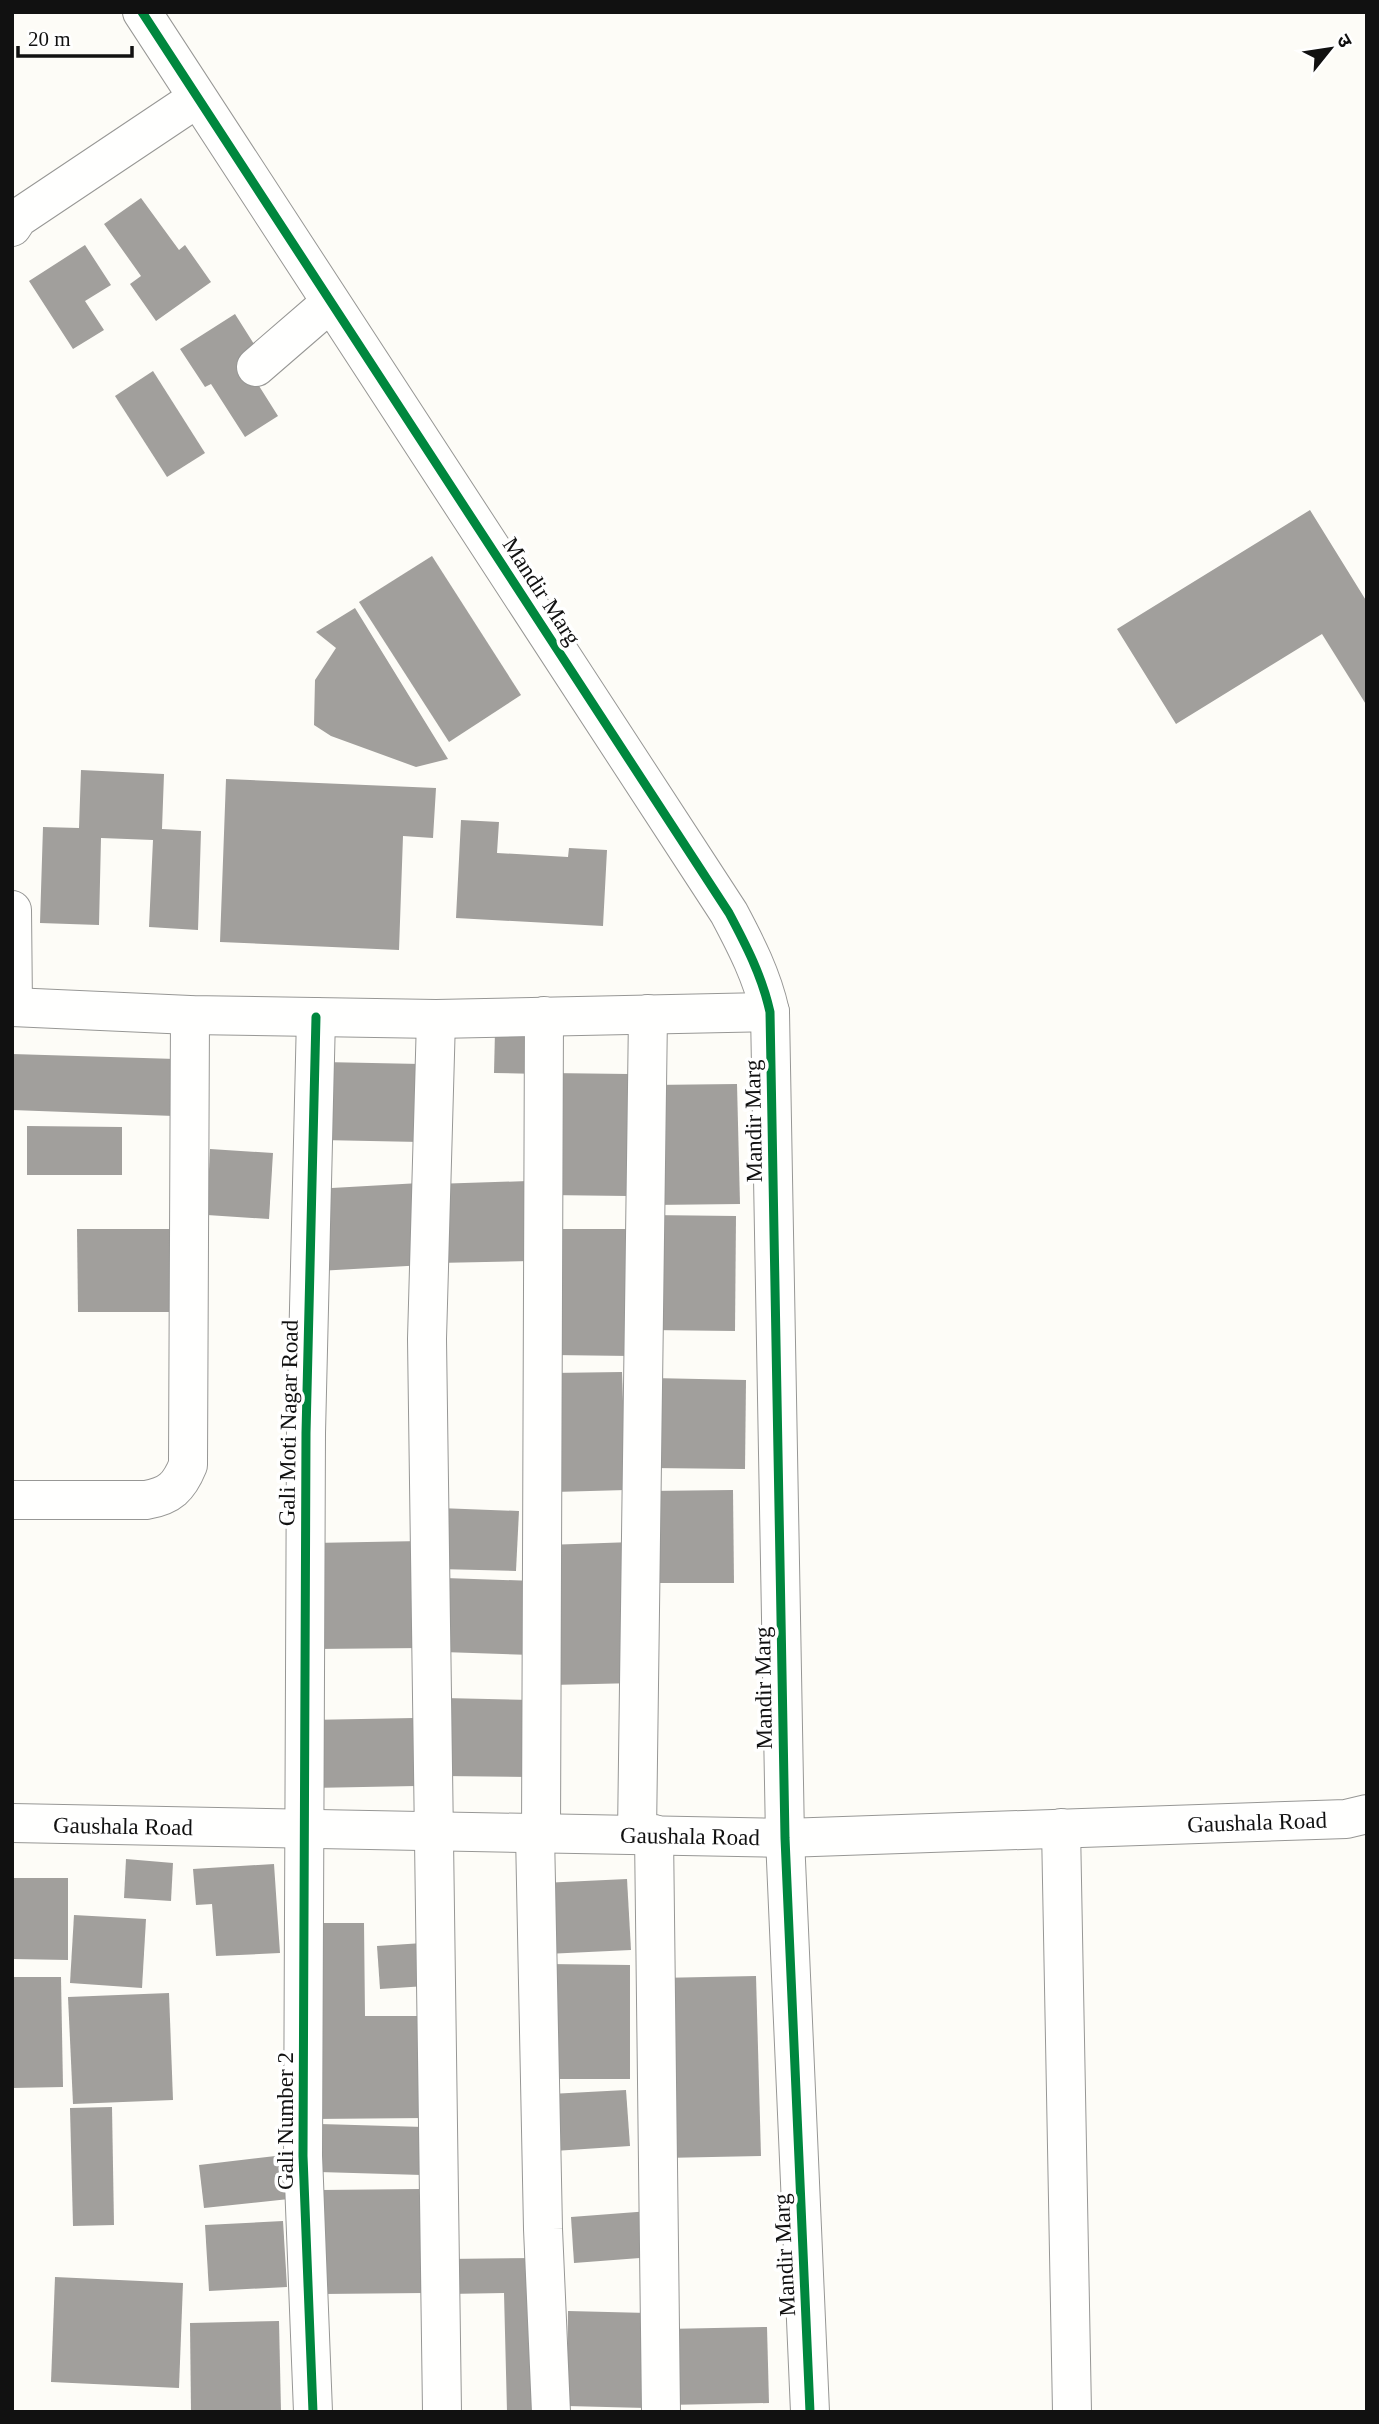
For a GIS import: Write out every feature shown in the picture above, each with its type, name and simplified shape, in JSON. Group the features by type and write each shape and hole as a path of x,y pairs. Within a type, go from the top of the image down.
{"street":[{"name":"Mandir Marg","path":"142,12 196,99 729,913 761,979 770,1012 785,1838 810,2412"},
{"path":"12,227 18,218 196,99"},
{"path":"256,367 330,303"},
{"path":"12,910 13,1007 436,1019 770,1012"},
{"path":"12,1500 146,1500 166,1496 180,1483 188,1465 190,1014"},
{"path":"648,1014 645,1834 661,2412"},
{"path":"544,1016 538,1834 543,2229 551,2412"},
{"name":"Gali Moti Nagar Road","path":"305,1830 306,1433 316,1017"},
{"path":"436,1019 428,1339 442,2412"},
{"name":"Gaushala Road","path":"12,1823 785,1838 1346,1819 1367,1814"},
{"path":"1061,1828 1072,2412"},
{"name":"Gali Number 2","path":"305,1830 303,2156 313,2412"}],"building":[{"path":"141,198 179,250 185,245 211,282 156,321 130,284 141,276 104,224"},
{"path":"85,245 111,285 85,301 104,330 73,349 29,281"},
{"path":"235,314 259,352 244,362 278,416 245,437 211,384 205,387 180,349"},
{"path":"153,371 205,453 167,477 115,396"},
{"path":"1310,510 1367,602 1367,706 1322,634 1176,724 1117,629"},
{"path":"432,556 521,695 449,742 359,602"},
{"path":"355,608 448,759 416,767 331,736 314,725 315,680 336,648 316,632"},
{"path":"81,770 164,774 162,829 201,831 198,930 149,927 153,840 101,838 99,925 40,923 43,827 79,828"},
{"path":"226,779 436,788 433,838 403,836 399,950 220,942"},
{"path":"461,820 499,822 497,853 568,857 569,848 607,850 603,926 456,918"},
{"path":"495,1031 541,1031 540,1074 494,1073"},
{"path":"12,1054 176,1059 174,1116 12,1110"},
{"path":"323,1062 421,1064 420,1142 321,1140"},
{"path":"549,1073 629,1074 628,1196 548,1195"},
{"path":"737,1084 740,1204 652,1205 650,1085"},
{"path":"27,1126 122,1127 122,1175 27,1175"},
{"path":"210,1149 273,1153 269,1219 207,1215"},
{"path":"528,1181 530,1261 436,1263 434,1184"},
{"path":"420,1183 425,1265 318,1271 314,1189"},
{"path":"649,1215 736,1216 735,1331 649,1330"},
{"path":"77,1229 178,1229 178,1312 78,1312"},
{"path":"554,1229 632,1229 631,1356 553,1355"},
{"path":"622,1372 626,1490 554,1492 551,1373"},
{"path":"652,1378 746,1380 745,1469 651,1468"},
{"path":"733,1490 734,1583 649,1583 648,1491"},
{"path":"439,1508 519,1511 516,1571 438,1569"},
{"path":"422,1541 423,1648 314,1649 312,1543"},
{"path":"633,1542 637,1683 551,1685 546,1545"},
{"path":"445,1578 534,1581 532,1655 443,1652"},
{"path":"444,1698 531,1700 529,1777 443,1776"},
{"path":"414,1718 416,1786 310,1788 308,1720"},
{"path":"126,1859 173,1863 171,1901 124,1898"},
{"path":"274,1864 280,1953 216,1956 212,1904 196,1905 193,1869"},
{"path":"12,1878 68,1878 68,1960 12,1959"},
{"path":"627,1879 631,1950 546,1954 542,1883"},
{"path":"74,1915 146,1919 142,1988 70,1983"},
{"path":"310,1923 364,1923 365,2016 423,2016 425,2118 313,2119"},
{"path":"423,1943 426,1986 380,1989 377,1946"},
{"path":"548,1964 630,1965 630,2079 547,2079"},
{"path":"756,1976 761,2156 662,2158 657,1978"},
{"path":"12,1977 61,1977 63,2087 12,2088"},
{"path":"169,1993 173,2100 73,2104 68,1997"},
{"path":"626,2090 630,2146 554,2151 550,2094"},
{"path":"112,2107 114,2225 73,2226 70,2108"},
{"path":"320,2124 424,2127 422,2175 319,2172"},
{"path":"284,2155 289,2199 204,2208 199,2165"},
{"path":"422,2189 424,2293 323,2294 321,2190"},
{"path":"650,2211 653,2257 574,2263 571,2217"},
{"path":"283,2221 287,2287 209,2291 205,2225"},
{"path":"538,2258 542,2412 507,2412 504,2293 448,2294 447,2259"},
{"path":"55,2277 183,2283 179,2388 51,2382"},
{"path":"568,2311 648,2313 646,2408 567,2406"},
{"path":"279,2321 281,2412 191,2412 190,2323"},
{"path":"767,2327 769,2403 667,2405 665,2329"}],"cycle path":[{"path":"142,12 729,913 753,961 767,999 770,1012 785,1838 810,2412"},
{"path":"313,2412 303,2156 306,1433 316,1017"}]}
